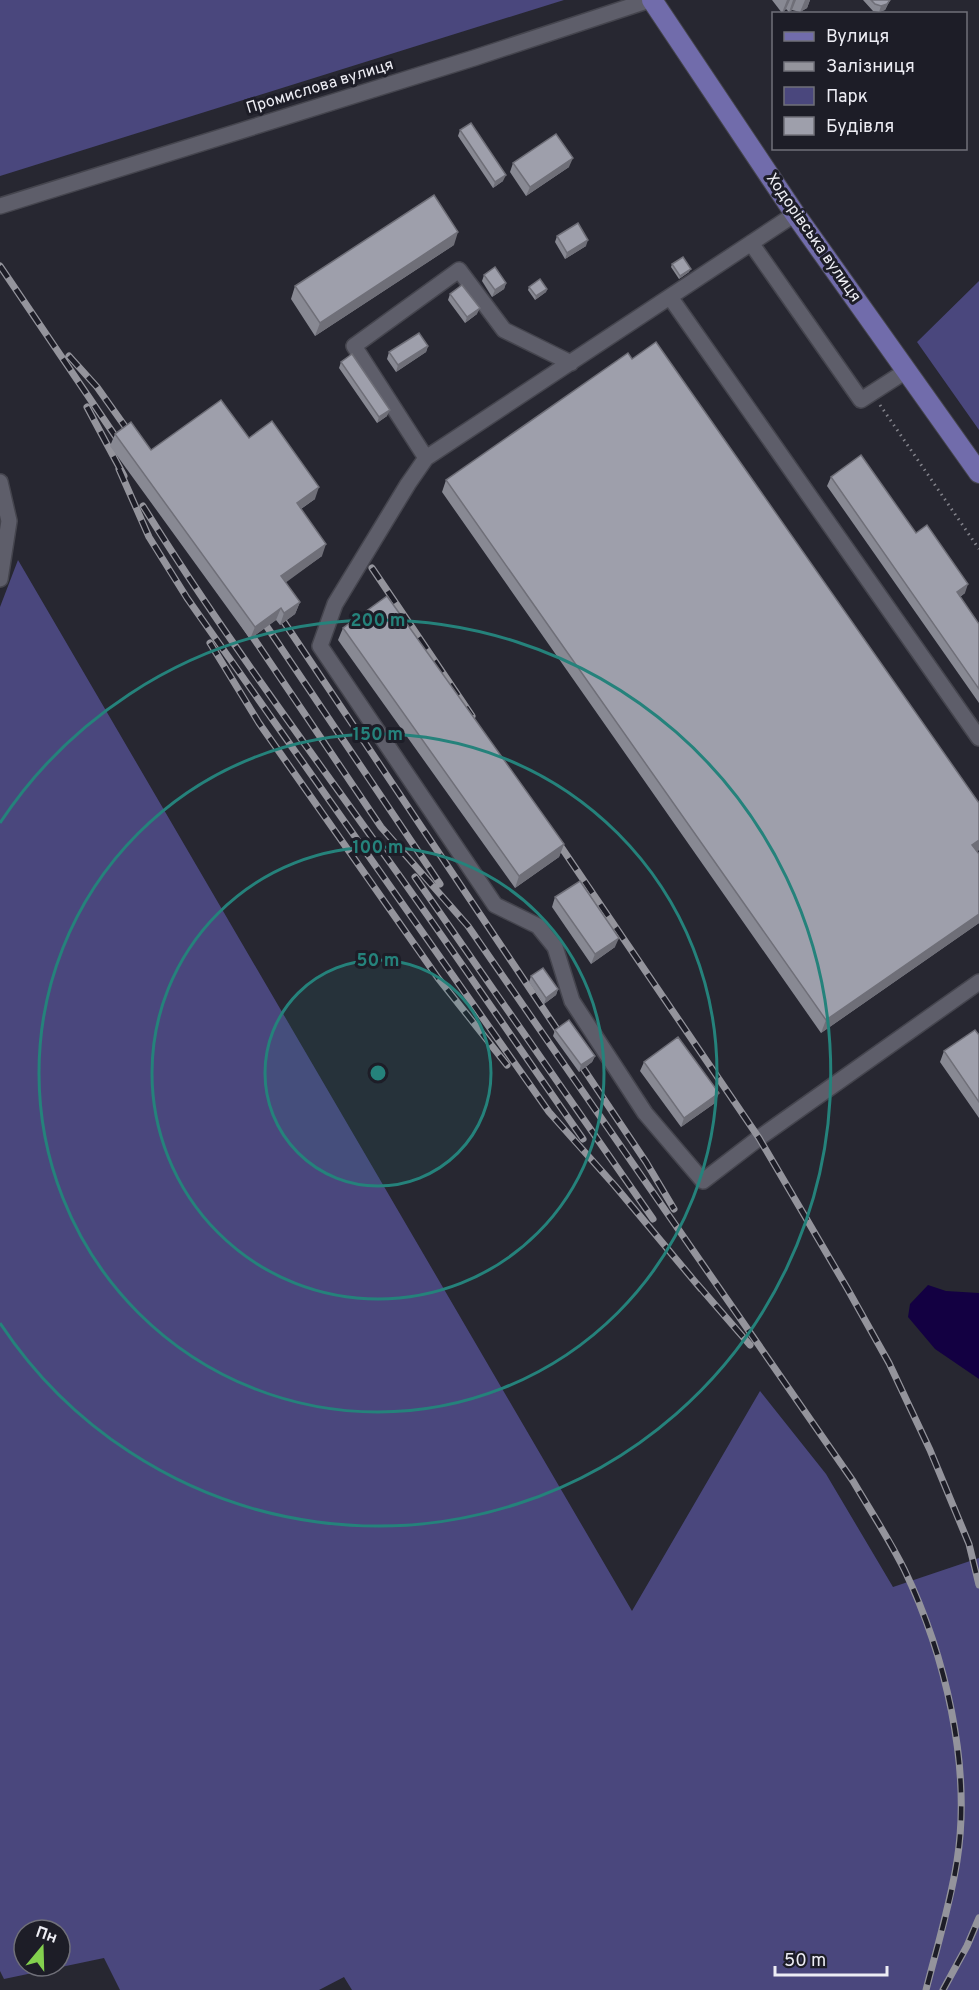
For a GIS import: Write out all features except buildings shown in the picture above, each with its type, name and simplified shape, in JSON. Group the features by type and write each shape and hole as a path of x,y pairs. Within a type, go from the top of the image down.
{"main road":[{"name":"Ходорівська вулиця","path":"651,0 795,214 979,473"}],"street":[{"name":"Промислова вулиця","path":"0,206 651,0"},
{"path":"795,214 426,458 335,604 320,646 495,905 538,926 555,947 572,1001 645,1113 703,1181 759,1138 979,982"},
{"path":"751,243 861,400 906,371"},
{"path":"426,458 354,346 459,270 504,330 571,363"},
{"path":"670,297 979,738"},
{"path":"0,482 9,520 0,579"}],"path":[{"path":"872,393 979,549"}],"green space":[{"path":"0,0 564,0 0,176"},
{"path":"979,281 979,430 917,342"},
{"path":"18,560 632,1611 760,1391 826,1474 893,1587 979,1558 979,1990 352,1990 344,1977 319,1990 120,1990 104,1958 72,1965 72,1918 12,1918 12,1977 4,1979 0,1971 0,607"}],"shaded area":[{"path":"928,1285 946,1291 979,1293 979,1379 935,1349 908,1317 910,1304"}],"railway":[{"path":"0,266 124,449"},
{"path":"69,356 97,387 134,439"},
{"path":"87,407 124,476"},
{"path":"119,469 149,537 187,598 549,1112 615,1186 701,1289"},
{"path":"143,506 231,640 436,927 583,1139"},
{"path":"372,568 472,716"},
{"path":"257,612 440,884"},
{"path":"284,622 646,1162 674,1209"},
{"path":"244,624 381,827 468,926 853,1481 904,1569 919,1602 943,1674 958,1749 961,1787 961,1825 957,1861 926,1990"},
{"path":"210,643 259,723 438,978 507,1065"},
{"path":"553,835 759,1138 847,1288 889,1363 930,1450 969,1544 979,1585"},
{"path":"415,877 653,1219"},
{"path":"697,1284 750,1345"},
{"path":"943,1990 979,1918"}]}
